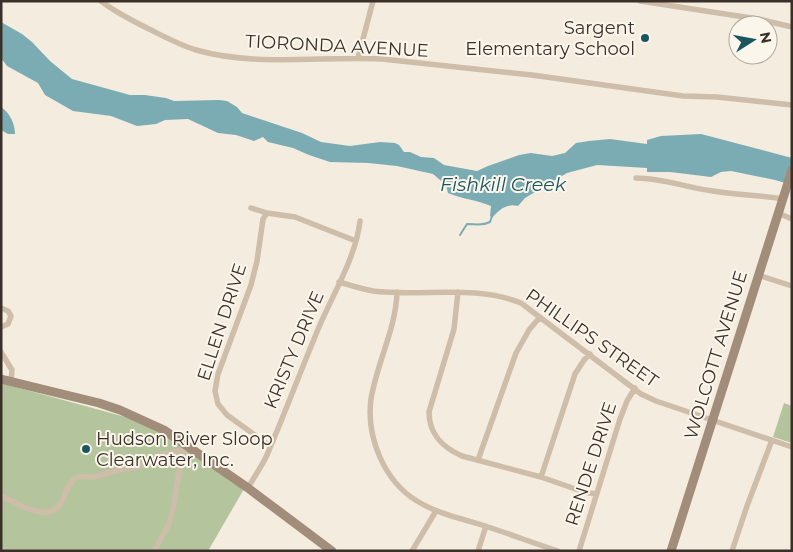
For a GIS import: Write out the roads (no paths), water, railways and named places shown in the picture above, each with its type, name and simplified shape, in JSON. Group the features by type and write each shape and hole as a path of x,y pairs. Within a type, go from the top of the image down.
{"main road":[{"name":"WOLCOTT AVENUE","path":"671,551 792,170"},
{"path":"1,379 120,410 164,430 186,448 248,488 332,551"}],"street":[{"name":"TIORONDA AVENUE","path":"101,1 126,17 167,38 196,50 256,59 358,58 532,75 683,96 717,97 792,105"},
{"path":"358,58 373,1"},
{"path":"640,1 758,19 792,27"},
{"path":"636,178 661,179 712,191 784,197"},
{"path":"251,208 267,213 295,217 356,241"},
{"name":"ELLEN DRIVE","path":"267,213 263,220 251,286 218,374 214,390 218,404 227,415 270,446"},
{"path":"778,213 792,219"},
{"name":"KRISTY DRIVE","path":"248,488 266,456 339,282 356,241 360,221"},
{"path":"758,275 792,286"},
{"name":"PHILLIPS STREET","path":"339,282 372,291 458,292 492,294 506,297 521,303 635,388 656,401 792,447"},
{"path":"397,292 394,322 372,397 370,414 371,431 380,457 392,478 408,495 436,510 558,551"},
{"path":"458,292 454,329 440,378 431,401 429,418 433,431 442,444 451,451 596,494"},
{"path":"1,308 8,311 11,316 10,322 3,328"},
{"path":"478,460 516,353 529,330 540,317"},
{"path":"1,352 12,370 11,381"},
{"path":"541,477 575,374 590,354"},
{"name":"RENDE DRIVE","path":"579,551 620,419 635,388"},
{"path":"732,551 772,440"},
{"path":"1,496 35,511 46,512 55,510 59,507 69,484 75,478 83,476 91,478 127,468 140,467 145,462 162,454 186,448 169,524 154,551"},
{"path":"412,551 436,510"},
{"path":"478,551 486,526"}],"water":[{"name":"Fishkill Creek","path":"1,22 32,42 50,61 72,79 130,95 145,95 174,101 227,101 237,107 242,113 302,133 321,142 350,146 380,142 395,143 404,152 410,152 421,157 434,158 444,165 477,171 519,155 531,153 552,156 565,153 576,143 610,139 647,144 647,140 661,136 701,134 792,158 792,185 731,171 721,172 711,177 670,172 647,172 647,168 597,165 567,173 525,198 518,206 506,207 492,218 490,216 491,206 448,193 446,185 433,174 397,166 330,162 293,148 268,142 263,137 254,141 236,135 218,133 188,119 165,120 156,124 137,126 111,116 73,111 45,95 38,83 7,66 1,58"},
{"path":"1,107 11,119 15,134 8,134 1,130"}],"waterway":[{"path":"460,235 467,224 487,223 490,222 492,216"}],"place":[{"name":"Sargent Elementary School","path":"645,38"},
{"name":"Hudson River Sloop Clearwater, Inc.","path":"86,449"}]}
